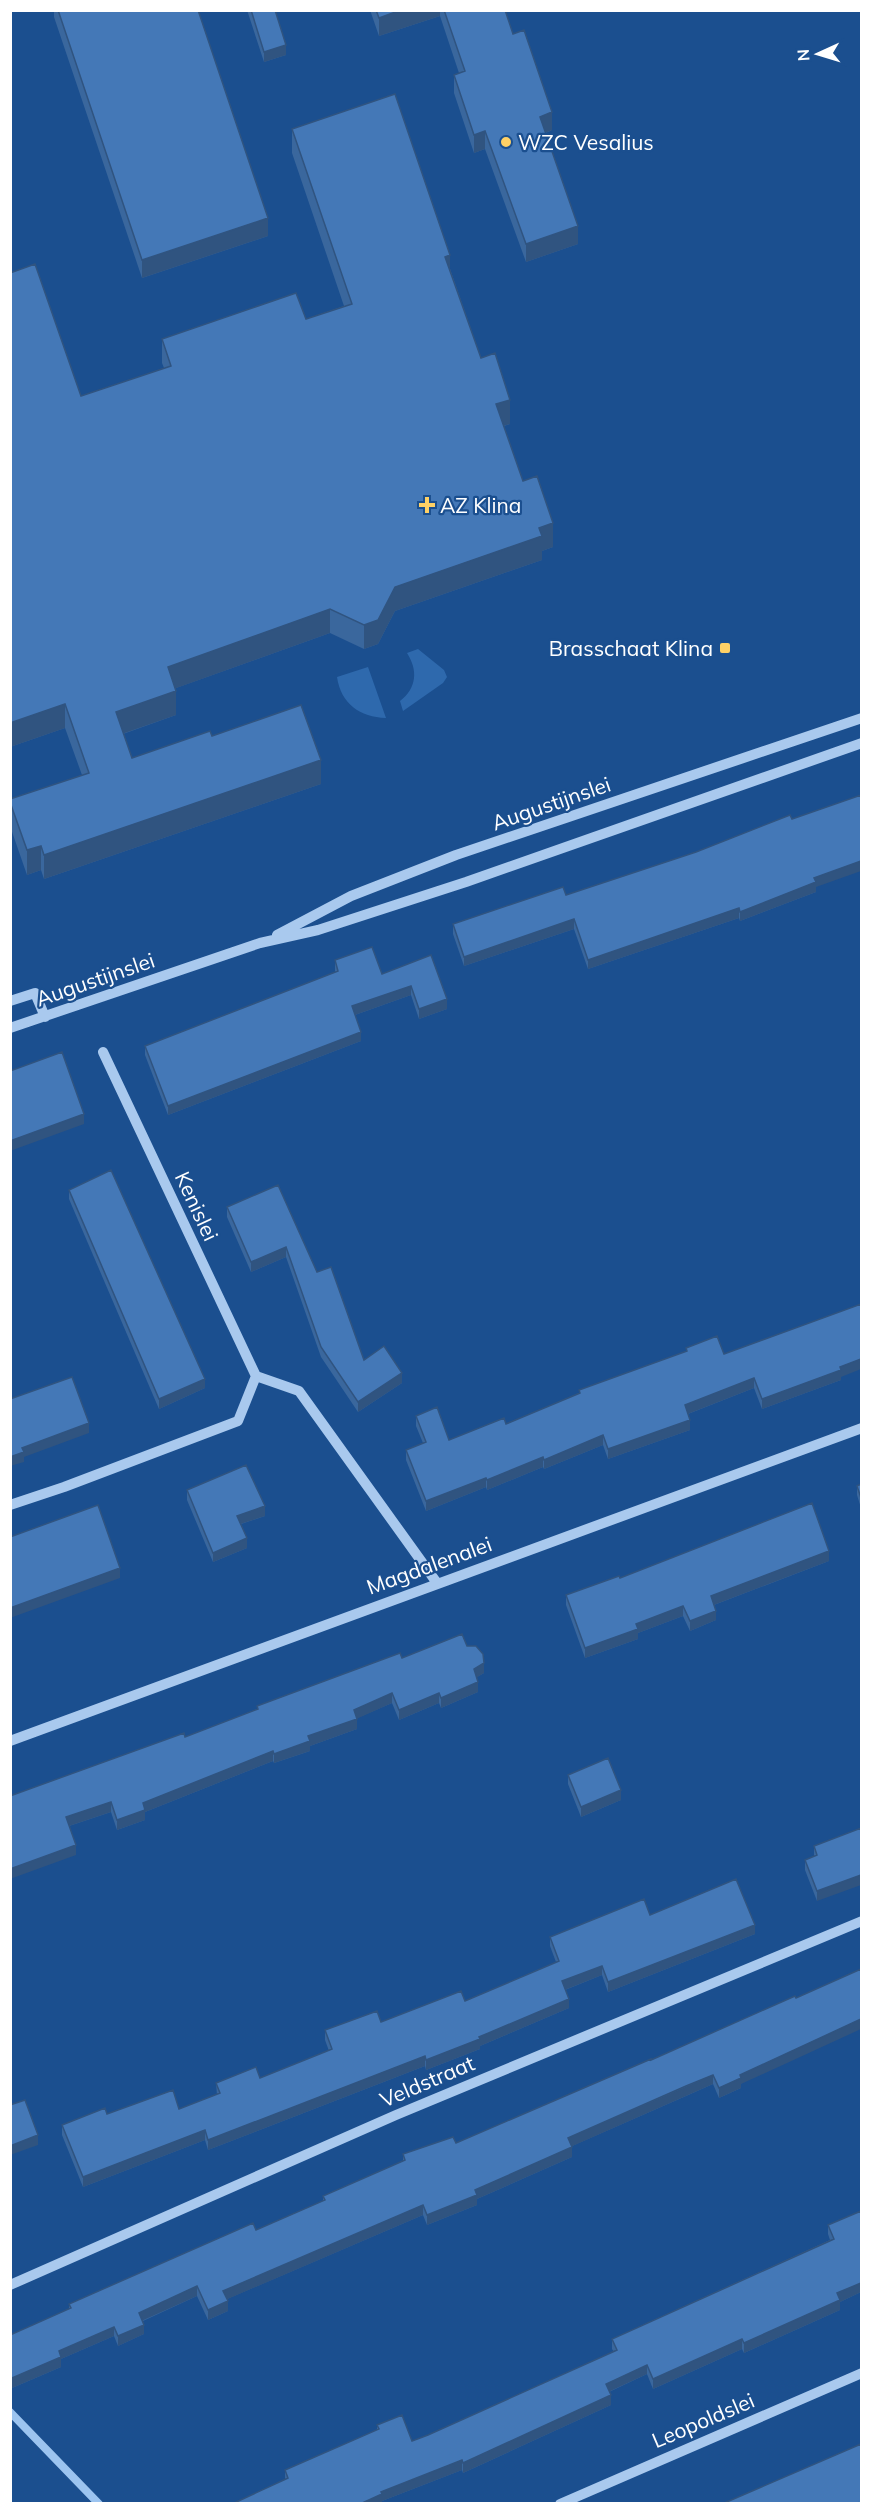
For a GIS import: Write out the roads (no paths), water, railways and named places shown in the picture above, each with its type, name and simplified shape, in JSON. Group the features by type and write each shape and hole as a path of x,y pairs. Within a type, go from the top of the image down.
{"street":[{"name":"Augustijnslei","path":"260,943 351,896 456,855 861,718"},
{"name":"Augustijnslei","path":"10,1028 260,943 318,930 466,882 861,743"},
{"name":"Augustijnslei","path":"10,1001 35,993 45,1017"},
{"name":"Kenislei","path":"103,1052 256,1376"},
{"path":"10,1505 238,1421 256,1376 299,1391 437,1583"},
{"name":"Magdalenalei","path":"10,1741 861,1428"},
{"name":"Veldstraat","path":"10,2285 396,2115 861,1921"},
{"name":"Leopoldslei","path":"560,2504 861,2373"}],"waterway":[{"path":"10,2412 99,2504"}],"place":[{"name":"WZC Vesalius","path":"506,142"},
{"name":"AZ Klina","path":"427,505"},
{"name":"Brasschaat Klina","path":"725,648"}]}
